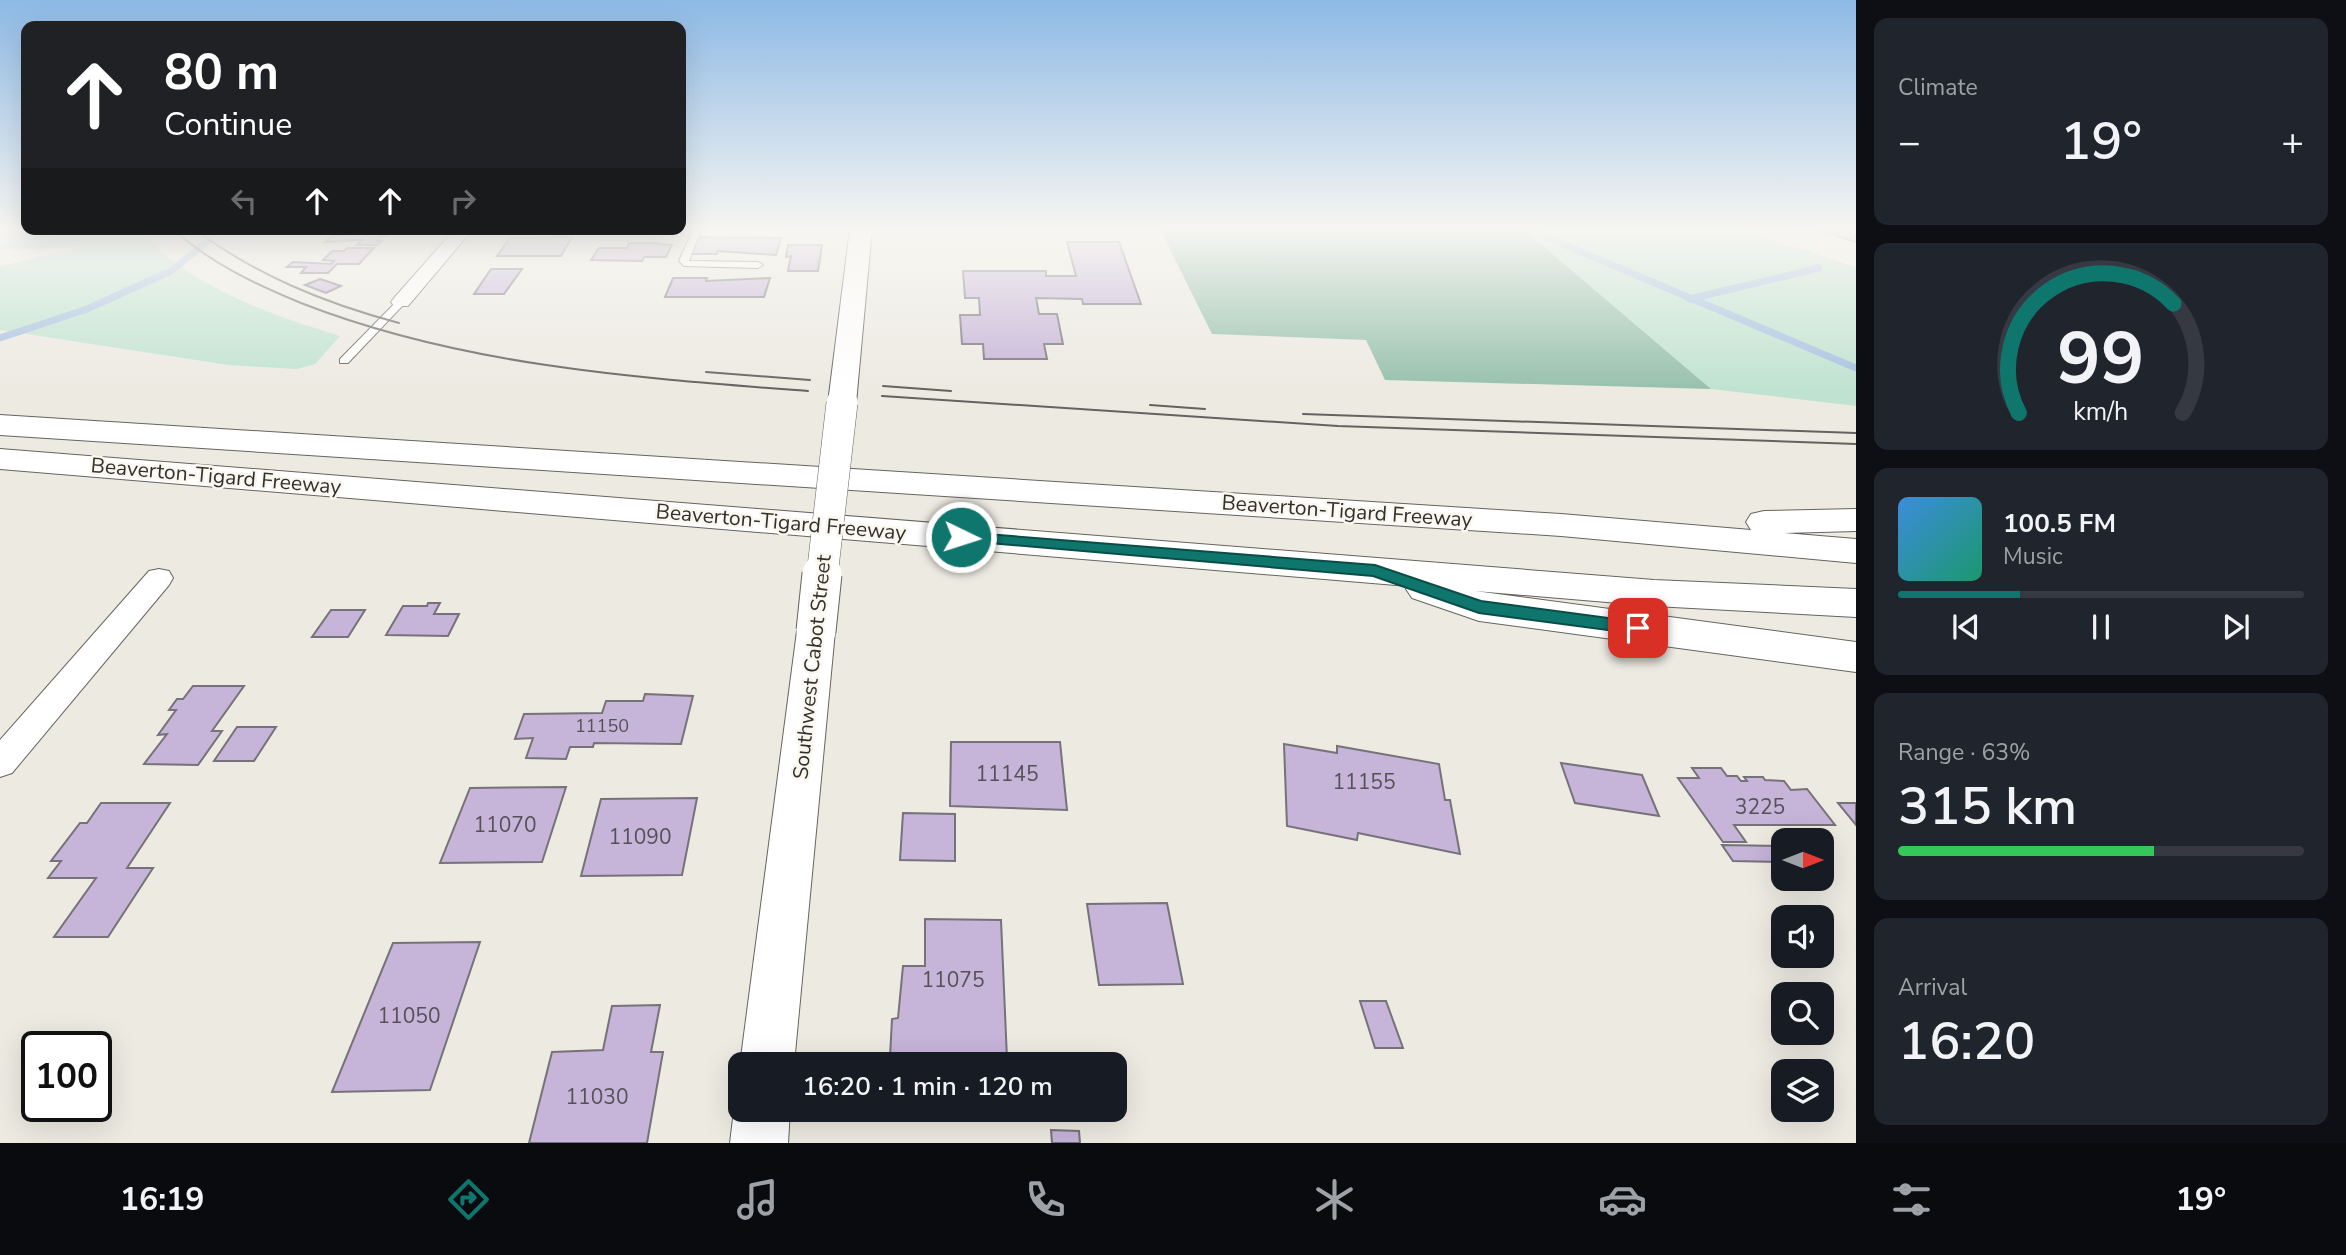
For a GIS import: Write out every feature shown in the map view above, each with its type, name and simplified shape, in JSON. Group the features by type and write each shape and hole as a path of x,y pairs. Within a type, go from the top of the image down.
{"highway":[{"path":"0,404 64,429"},
{"name":"Beaverton-Tigard Freeway","path":"0,425 1561,525 1856,551"},
{"name":"Beaverton-Tigard Freeway","path":"0,459 1654,593 1856,603"},
{"path":"0,483 313,499 408,491"},
{"path":"1561,525 1856,520"},
{"path":"1375,571 1479,607 1856,657"}],"street":[{"path":"401,302 418,282"},
{"name":"Southwest Cabot Street","path":"768,1052 855,282"},
{"path":"0,763 159,578"},
{"path":"759,1143 761,1122"}],"lane":[{"path":"344,361 401,302"}],"green space":[{"path":"0,282 205,282 258,308 340,336 315,364 297,369 229,365 0,330"},
{"path":"1186,282 1586,282 1711,389 1385,380 1366,340 1212,334"},
{"path":"1586,282 1856,282 1856,406 1711,389"}],"building":[{"path":"330,282 341,286 326,293 305,285"},
{"path":"482,282 512,282 504,294 474,294"},
{"path":"671,282 769,282 764,297 665,297"},
{"path":"964,282 1133,282 1141,304 1083,304 1082,299 1036,298 1039,314 1057,314 1063,344 1044,344 1047,359 984,359 983,344 962,344 960,315 980,315 979,298 965,298"},
{"path":"428,603 440,603 434,614 459,614 448,636 386,635 403,606 427,606"},
{"path":"331,610 365,610 348,637 312,637"},
{"path":"193,686 244,686 212,731 222,731 198,765 144,764 167,734 158,735 176,710 169,710 177,699 183,699"},
{"path":"645,694 693,696 681,744 594,743 593,747 570,747 566,759 526,758 533,738 515,739 524,714 602,713 606,701 643,701"},
{"path":"237,727 276,727 254,761 214,761"},
{"path":"951,742 1060,742 1067,810 950,806"},
{"path":"1284,744 1337,753 1337,746 1439,764 1445,800 1450,800 1460,854 1358,833 1357,840 1287,826"},
{"path":"1561,763 1642,775 1659,816 1575,803"},
{"path":"1692,768 1721,768 1727,776 1737,776 1741,781 1747,781 1744,777 1763,777 1765,780 1784,781 1791,790 1807,789 1835,825 1734,825 1746,842 1723,842 1678,778 1699,778"},
{"path":"566,787 542,862 440,863 470,788"},
{"path":"697,798 682,875 581,876 601,799"},
{"path":"101,803 170,803 127,868 153,868 108,937 54,937 96,878 48,878 61,861 51,861 80,823 87,823"},
{"path":"1838,803 1856,803 1856,825"},
{"path":"903,813 955,814 955,861 900,860"},
{"path":"1722,845 1771,846 1771,862 1733,861"},
{"path":"1167,903 1183,984 1099,985 1087,904"},
{"path":"925,919 1001,920 1007,1052 890,1052 892,1019 898,1018 903,966 925,966"},
{"path":"480,942 430,1090 332,1092 393,943"},
{"path":"1360,1001 1386,1001 1403,1048 1375,1048"},
{"path":"660,1005 651,1052 663,1052 647,1143 529,1143 552,1052 603,1050 612,1006"},
{"path":"1051,1130 1079,1131 1080,1143 1052,1143"}],"waterway":[{"path":"0,338 87,309 146,282"},
{"path":"1653,282 1692,299"},
{"path":"1692,299 1759,282"},
{"path":"1692,299 1856,368"}],"tram line":[{"path":"255,282 301,303 362,324 424,342 487,355 615,374 808,391"},
{"path":"284,282 318,297 399,323"},
{"path":"706,372 810,380"},
{"path":"883,386 951,391"},
{"path":"882,396 1338,426 1856,444"},
{"path":"1150,405 1205,409"},
{"path":"1303,414 1856,433"}],"route":[{"path":"961,537 1375,571 1479,607 1638,628"}]}
